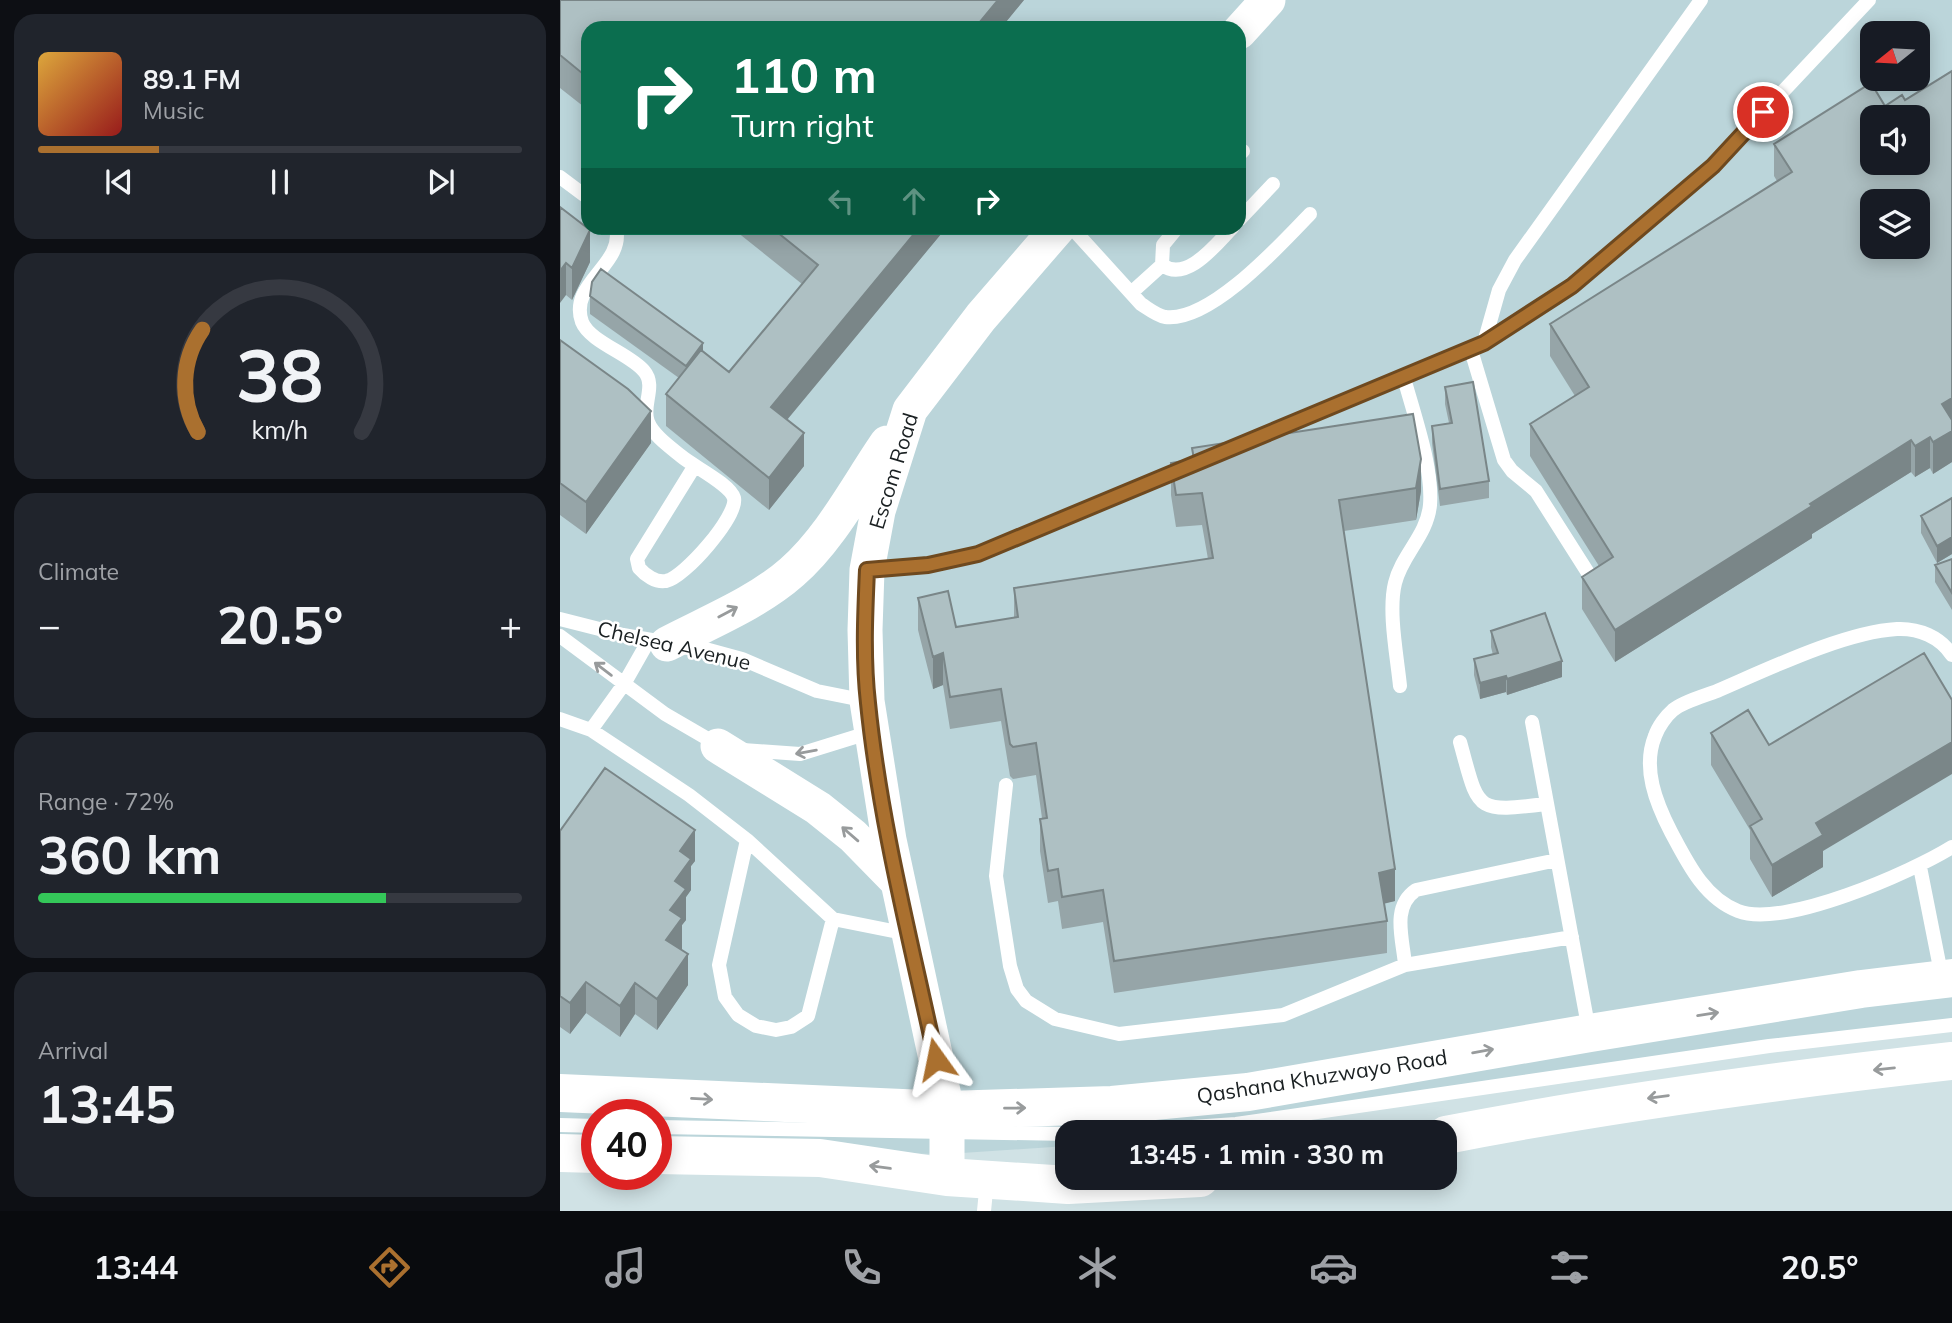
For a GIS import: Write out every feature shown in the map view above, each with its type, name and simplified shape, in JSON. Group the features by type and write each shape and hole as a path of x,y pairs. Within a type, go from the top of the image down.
{"main road":[{"name":"Qashana Khuzwayo Road","path":"560,1093 946,1121 1248,1093 1590,1033 1947,979"},
{"path":"1457,1133 1598,1105 1786,1079 1952,1061"},
{"path":"560,1153 581,1154"},
{"path":"672,1155 820,1158 947,1177 986,1195 1055,1187"}],"street":[{"path":"1246,24 1268,0"},
{"name":"Escom Road","path":"947,1177 946,1121 898,882 869,716 865,630 867,570 888,473 910,410 981,317 1052,235"},
{"path":"658,642 769,590 793,571 844,508 910,410"},
{"path":"718,746 818,808 853,836 898,882"}],"lane":[{"path":"1590,576 1536,491 1512,471 1504,460 1477,347 1499,290 1516,260 1701,0"},
{"path":"1230,450 1477,347 1572,286 1713,166 1869,0"},
{"path":"560,177 581,193"},
{"path":"1246,213 1273,184"},
{"path":"1078,235 1131,293 1153,312 1165,317 1187,315 1209,305 1310,214"},
{"path":"617,235 618,242 613,254 582,298 582,320 589,331 647,373 650,385 649,424 694,467 731,491 734,509 687,569 670,580 654,579 643,573 637,559 694,467"},
{"path":"1131,293 1162,265 1163,245 1171,235"},
{"path":"1162,265 1170,270 1183,268 1198,260 1225,235"},
{"path":"1400,686 1394,584 1408,552 1427,524 1430,501 1422,447 1404,378"},
{"path":"867,570 928,565 978,554 1205,460"},
{"name":"Chelsea Avenue","path":"560,619 658,642 709,649 743,659 869,716"},
{"path":"1952,655 1927,633 1898,629 1813,651 1675,708 1655,734 1649,756 1653,788 1670,830 1698,881 1739,912 1755,916 1793,912 1920,867 1952,847"},
{"name":"Chelsea Avenue","path":"560,636 665,714 718,746 777,754 800,754 869,716"},
{"path":"591,730 658,642"},
{"path":"560,719 591,730 689,795 747,840 833,919 909,934"},
{"path":"1532,722 1590,1033"},
{"path":"1460,742 1475,795 1486,807 1502,809 1546,804"},
{"path":"1006,786 996,876 1010,966 1017,989 1026,1001 1055,1019 1119,1034 1283,1015 1405,965 1572,937"},
{"path":"747,840 719,965 725,998 738,1015 756,1026 776,1030 791,1027 808,1016 833,919"},
{"path":"1405,965 1400,914 1402,904 1416,890 1557,860"},
{"path":"1920,867 1947,979"},
{"path":"1263,1120 1769,1046 1952,1026"},
{"path":"672,1127 946,1121 1055,1133"},
{"path":"560,1125 581,1126"}],"shaded area":[{"path":"560,0 1952,0 1952,1019 1308,1120 1055,1120 1055,1147 947,1154 672,1151 672,1099 581,1099 581,1150 560,1149"}],"building":[{"path":"560,0 998,0 981,21 581,21 581,72 560,55"},
{"path":"1952,71 1952,398 1942,404 1952,420 1952,431 1933,442 1930,437 1915,446 1911,440 1615,630 1582,577 1613,557 1530,424 1589,387 1550,324 1792,172 1774,144 1860,90 1876,91 1884,105 1860,105 1860,175 1930,175 1930,105 1887,105 1902,95 1905,100 1920,91 1930,91 1930,85"},
{"path":"560,207 581,223 581,235 588,235 572,268 566,263 560,271"},
{"path":"781,235 913,235 771,407 804,433 769,478 666,394 701,350 729,372 818,265"},
{"path":"601,269 703,343 686,366 590,296 592,282"},
{"path":"560,340 628,389 651,411 586,502 560,483"},
{"path":"1473,382 1489,481 1440,489 1432,426 1452,423 1445,387"},
{"path":"1413,414 1421,459 1416,488 1339,500 1395,869 1379,873 1387,921 1114,961 1103,890 1062,897 1058,869 1048,871 1040,819 1047,818 1036,743 1013,747 1010,744 1001,689 950,697 943,653 933,657 918,598 948,591 956,627 1018,617 1014,588 1213,558 1202,493 1176,495 1171,463 1194,459 1192,448"},
{"path":"1952,498 1952,537 1937,546 1921,516"},
{"path":"1952,559 1952,593 1935,565"},
{"path":"1545,613 1562,661 1507,679 1506,676 1480,683 1474,659 1498,653 1491,631"},
{"path":"1924,653 1952,700 1952,742 1816,823 1823,835 1772,865 1750,826 1762,819 1711,733 1748,710 1769,745"},
{"path":"605,768 695,830 680,851 691,859 675,881 686,889 670,910 682,918 666,940 688,954 657,999 635,983 620,1006 586,982 570,1003 560,996 560,831"}],"route":[{"path":"936,1059 889,841 871,732 867,701 865,630 867,570 928,565 978,554 1471,350 1572,286 1713,166 1763,112"}]}
